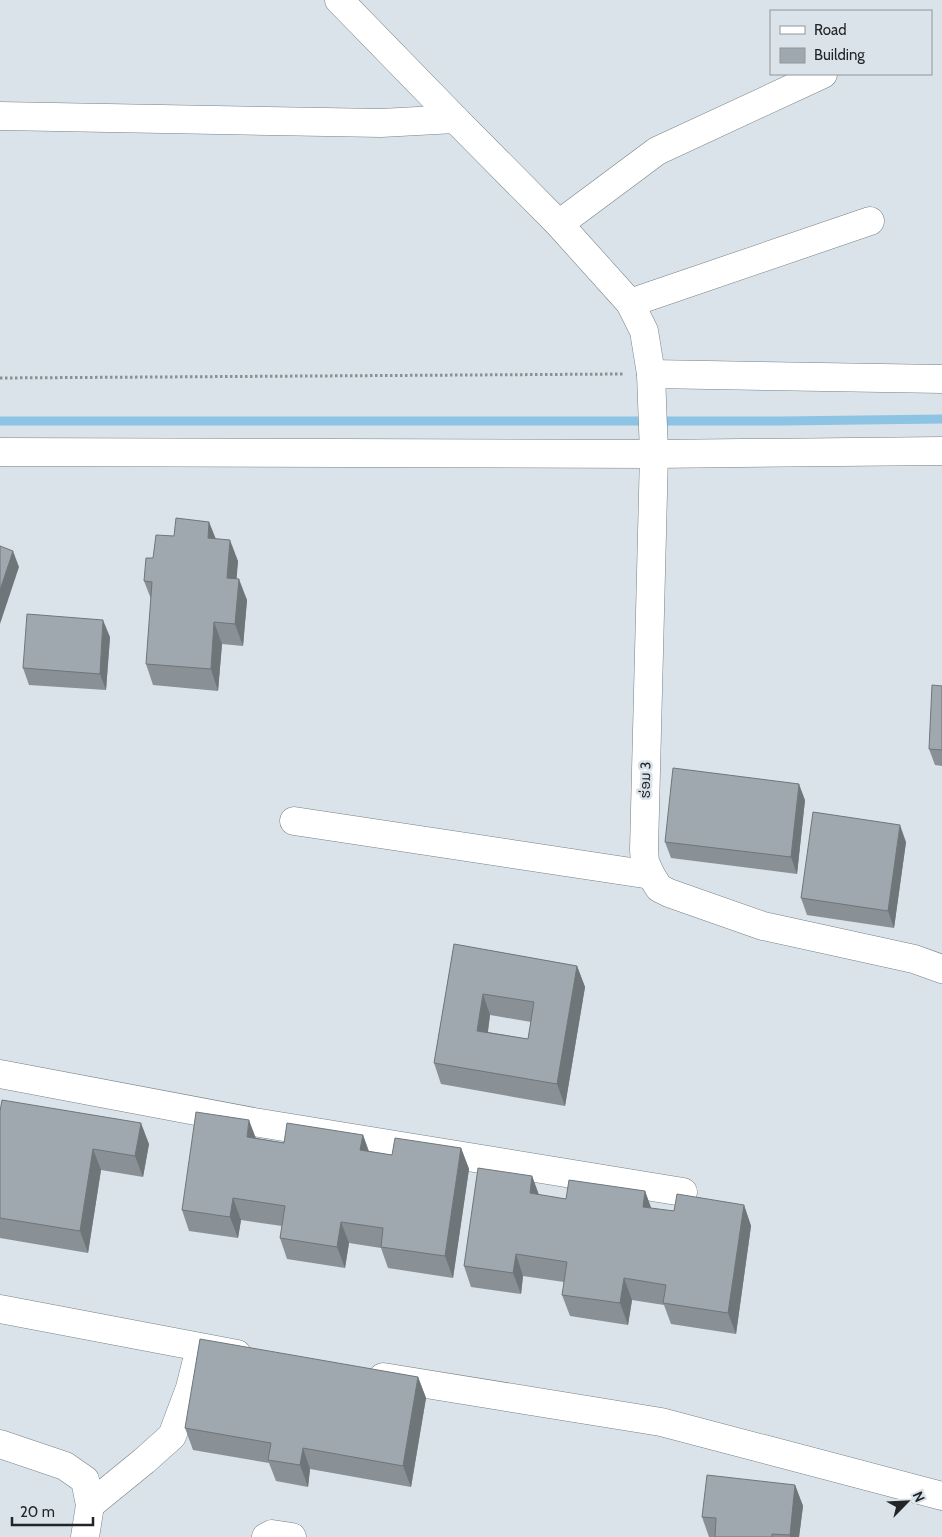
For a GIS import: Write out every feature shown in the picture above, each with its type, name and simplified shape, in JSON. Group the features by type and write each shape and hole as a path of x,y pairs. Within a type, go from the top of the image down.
{"street":[{"name":"ຮ່ອມ 3","path":"339,0 559,224 630,303 644,331 651,378 653,448 644,850 645,862 658,888 763,926 914,959 942,969"},
{"path":"559,224 657,151 821,75"},
{"path":"0,116 381,123 455,120"},
{"path":"630,303 870,221"},
{"path":"651,378 942,379"},
{"path":"0,452 653,448 942,451"},
{"path":"294,821 651,875"},
{"path":"0,1074 254,1122 684,1192"},
{"path":"0,1309 200,1348 259,1357"},
{"path":"90,1505 172,1436 190,1388 200,1348"},
{"path":"357,1373 661,1422 942,1496"},
{"path":"0,1444 65,1466 85,1480 90,1505 85,1537"},
{"path":"266,1537 272,1534 292,1537"}],"path":[{"path":"0,378 651,378"}],"building":[{"path":"176,518 209,522 208,538 230,540 227,578 239,579 235,624 214,622 211,669 146,664 152,582 144,581 146,558 153,558 156,535 174,536"},
{"path":"0,546 13,551 0,590"},
{"path":"27,614 103,620 100,674 23,668"},
{"path":"932,685 942,686 942,750 929,749"},
{"path":"673,768 799,784 791,857 665,842"},
{"path":"813,812 900,825 888,911 801,898"},
{"path":"454,944 577,966 557,1084 434,1063","holes":["483,994 534,1002 528,1039 477,1031"]},
{"path":"2,1100 141,1123 135,1156 93,1149 80,1231 0,1218 0,1111"},
{"path":"196,1112 249,1120 247,1137 284,1143 287,1123 363,1135 360,1150 392,1155 395,1138 461,1148 445,1256 381,1247 383,1228 341,1222 337,1247 280,1238 285,1206 233,1198 230,1217 182,1210"},
{"path":"478,1168 532,1176 530,1193 566,1199 569,1180 645,1191 643,1207 674,1211 677,1194 744,1205 728,1313 663,1303 666,1285 624,1278 620,1303 562,1295 567,1262 516,1254 513,1273 464,1266"},
{"path":"200,1339 418,1377 403,1466 303,1448 300,1465 268,1460 271,1443 185,1428"},
{"path":"707,1475 795,1485 790,1535 772,1534 772,1537 715,1537 716,1518 702,1517"}],"waterway":[{"path":"0,421 782,421 942,419"}]}
